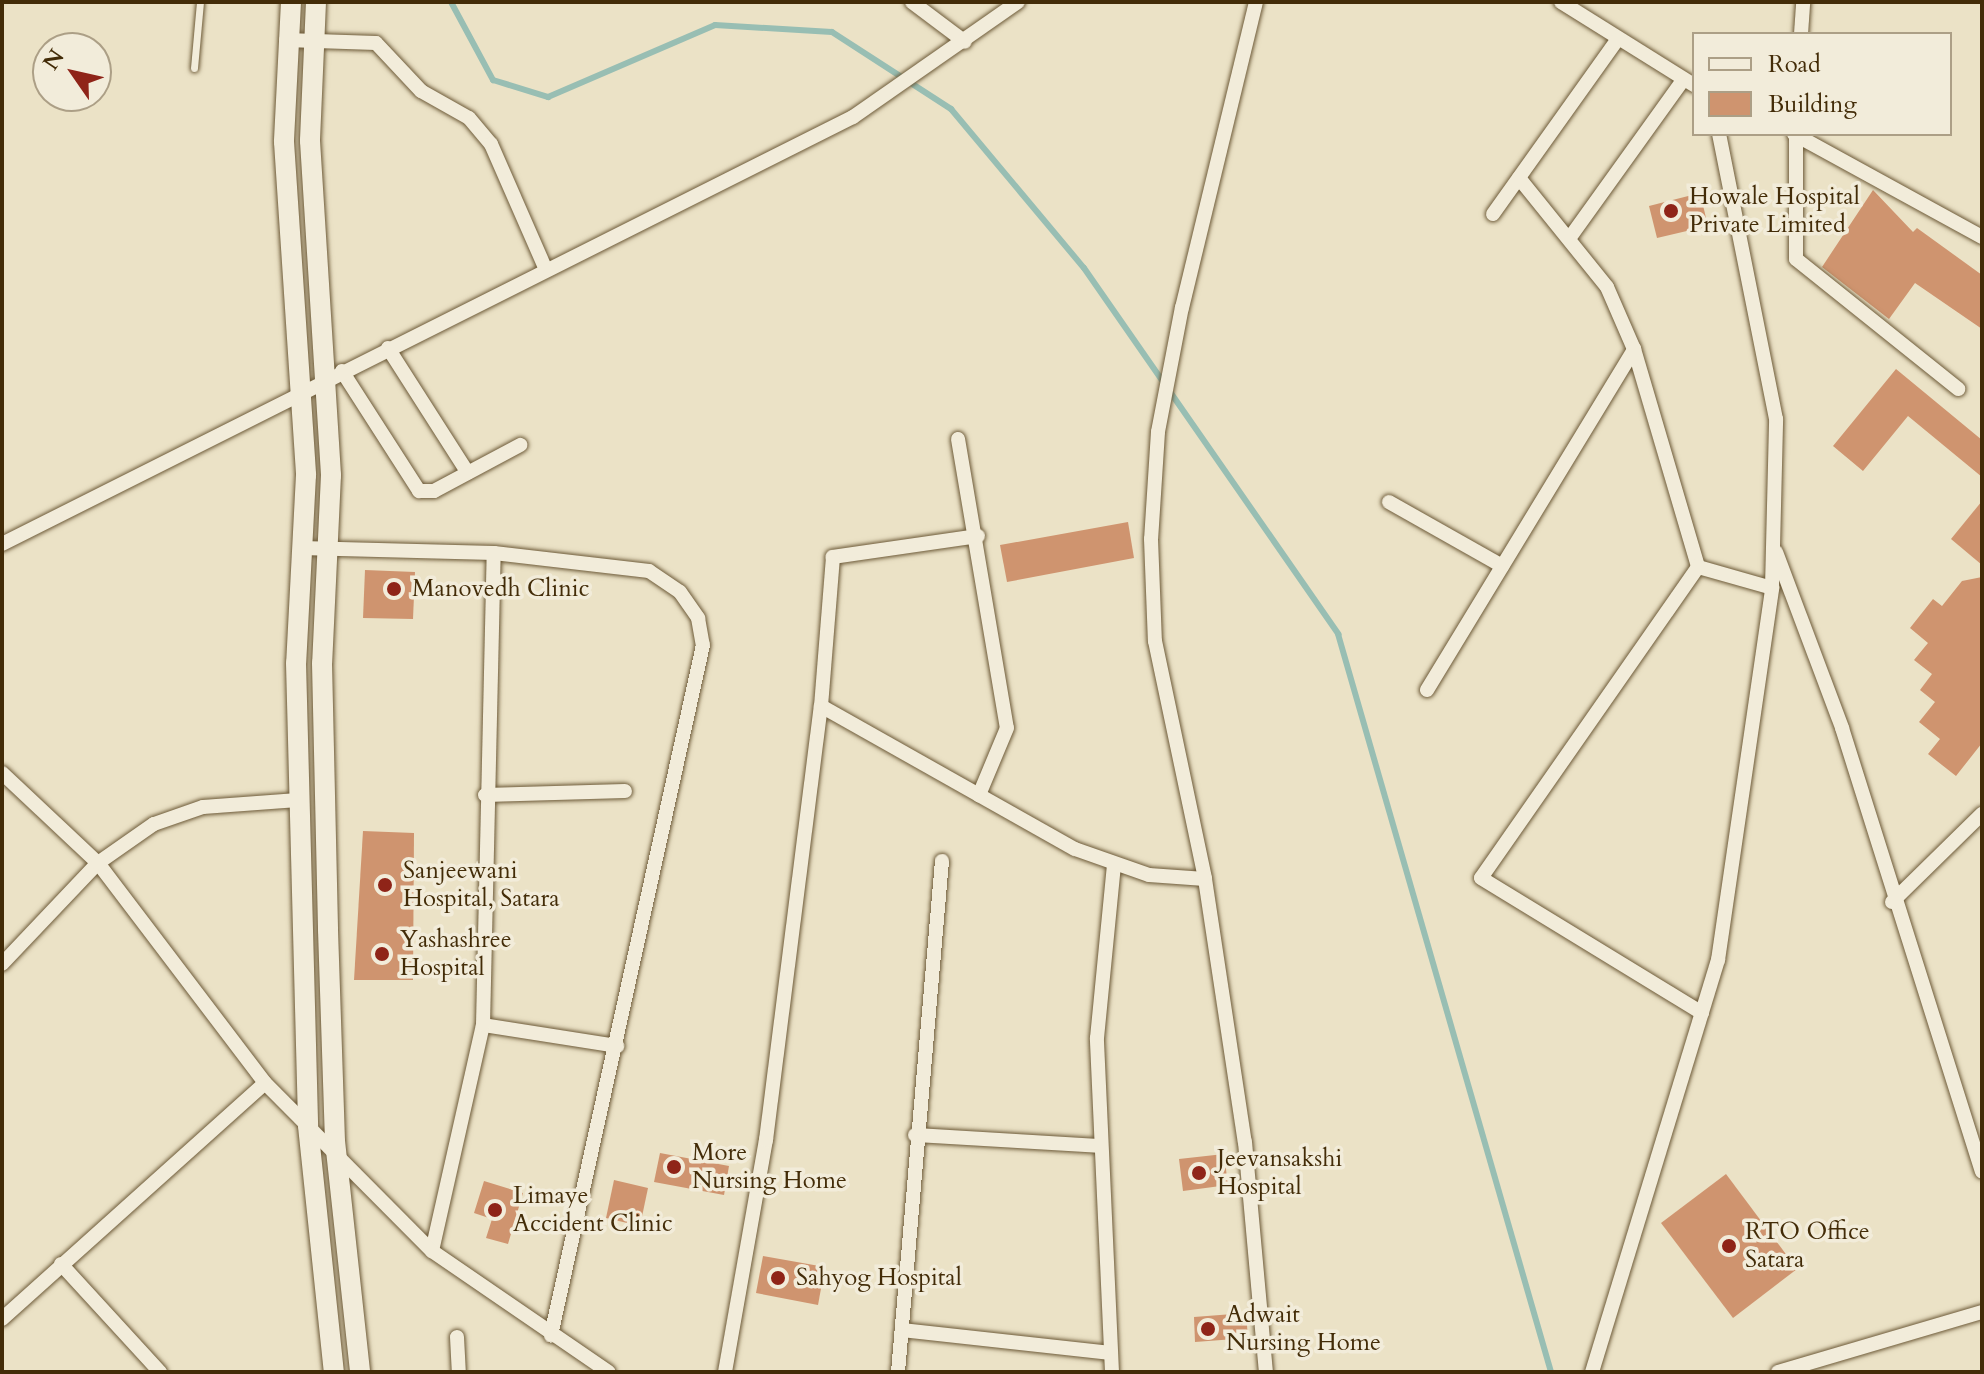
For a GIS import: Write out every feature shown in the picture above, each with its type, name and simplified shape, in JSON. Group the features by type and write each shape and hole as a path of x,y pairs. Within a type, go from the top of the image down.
{"street":[{"path":"291,2 286,40 288,252 302,396 298,800 308,1126 334,1372"},
{"path":"316,2 312,203 334,376 322,663 328,930 337,1160 360,1372"},
{"path":"912,2 965,42"},
{"path":"2,544 853,117 965,42 1018,2"},
{"path":"1256,2 1182,307 1158,432 1151,539 1155,641 1205,879 1245,1142 1266,1372"},
{"path":"1561,2 1617,40 1689,82 1571,236"},
{"path":"1801,32 1803,2"},
{"path":"286,40 376,43 421,91 481,129 546,270"},
{"path":"1493,214 1617,40"},
{"path":"1592,1372 1718,960 1772,588 1776,419 1719,136"},
{"path":"1795,136 1796,259 1958,389"},
{"path":"1799,136 1982,237"},
{"path":"1519,178 1571,236 1607,287 1634,349 1698,567"},
{"path":"388,348 468,473"},
{"path":"1427,690 1634,349"},
{"path":"334,376 419,491 468,473 520,445"},
{"path":"958,439 978,536 1007,728 979,795"},
{"path":"1389,502 1502,566"},
{"path":"725,1372 766,1140 821,706 833,557 978,536"},
{"path":"301,548 328,544 494,553 649,571 680,592 698,618 703,645 551,1335"},
{"path":"1773,545 1842,728 1892,902 1982,1171"},
{"path":"432,1251 483,1025 485,795 494,553"},
{"path":"1698,567 1772,588"},
{"path":"1698,567 1481,878 1702,1013"},
{"path":"821,706 979,795 1114,865 1205,879"},
{"path":"2,773 98,863 265,1083 337,1160 432,1251 609,1372"},
{"path":"485,795 625,791"},
{"path":"2,964 98,863 154,824 203,807 298,800"},
{"path":"1892,902 1982,814"},
{"path":"898,1372 915,1135 942,861"},
{"path":"1112,1372 1097,1038 1114,865"},
{"path":"302,930 328,930"},
{"path":"483,1025 617,1046"},
{"path":"2,1319 265,1083"},
{"path":"915,1135 1100,1146"},
{"path":"61,1264 160,1372"},
{"path":"1778,1372 1982,1312"},
{"path":"902,1330 1111,1353"},
{"path":"457,1337 459,1372"}],"lane":[{"path":"194,68 200,2"}],"building":[{"path":"1873,190 1913,232 1917,228 1982,275 1982,329 1915,283 1889,319 1822,267"},
{"path":"1700,193 1708,226 1657,238 1649,206"},
{"path":"1896,369 1982,440 1982,477 1908,416 1863,471 1833,446"},
{"path":"1982,501 1982,565 1951,539"},
{"path":"1128,522 1134,558 1007,582 1000,545"},
{"path":"365,570 415,572 413,619 363,618"},
{"path":"1982,577 1982,743 1956,776 1928,754 1940,739 1919,722 1935,702 1920,690 1932,674 1914,660 1928,643 1910,628 1933,599 1942,606 1962,581"},
{"path":"363,831 414,833 413,980 354,980"},
{"path":"660,1153 729,1166 724,1195 654,1182"},
{"path":"1224,1154 1228,1185 1183,1191 1179,1159"},
{"name":"RTO Office Satara","path":"1726,1174 1797,1269 1733,1318 1661,1223"},
{"path":"614,1180 648,1188 640,1226 606,1218"},
{"path":"484,1181 523,1193 508,1244 486,1238 492,1219 474,1213"},
{"path":"763,1256 825,1267 818,1305 756,1293"},
{"path":"1246,1313 1248,1338 1195,1342 1194,1317"}],"waterway":[{"path":"451,2 493,80 548,97 715,25 832,32 951,109 1084,268 1338,634 1551,1372"}],"place":[{"name":"Howale Hospital Private Limited","path":"1671,211"},
{"name":"Manovedh Clinic","path":"394,589"},
{"name":"Sanjeewani Hospital, Satara","path":"385,885"},
{"name":"Yashashree Hospital","path":"382,954"},
{"name":"More Nursing Home","path":"674,1167"},
{"name":"Jeevansakshi Hospital","path":"1199,1173"},
{"name":"Limaye Accident Clinic","path":"495,1210"},
{"name":"RTO Office Satara","path":"1729,1246"},
{"name":"Sahyog Hospital","path":"778,1278"},
{"name":"Adwait Nursing Home","path":"1208,1329"}]}
